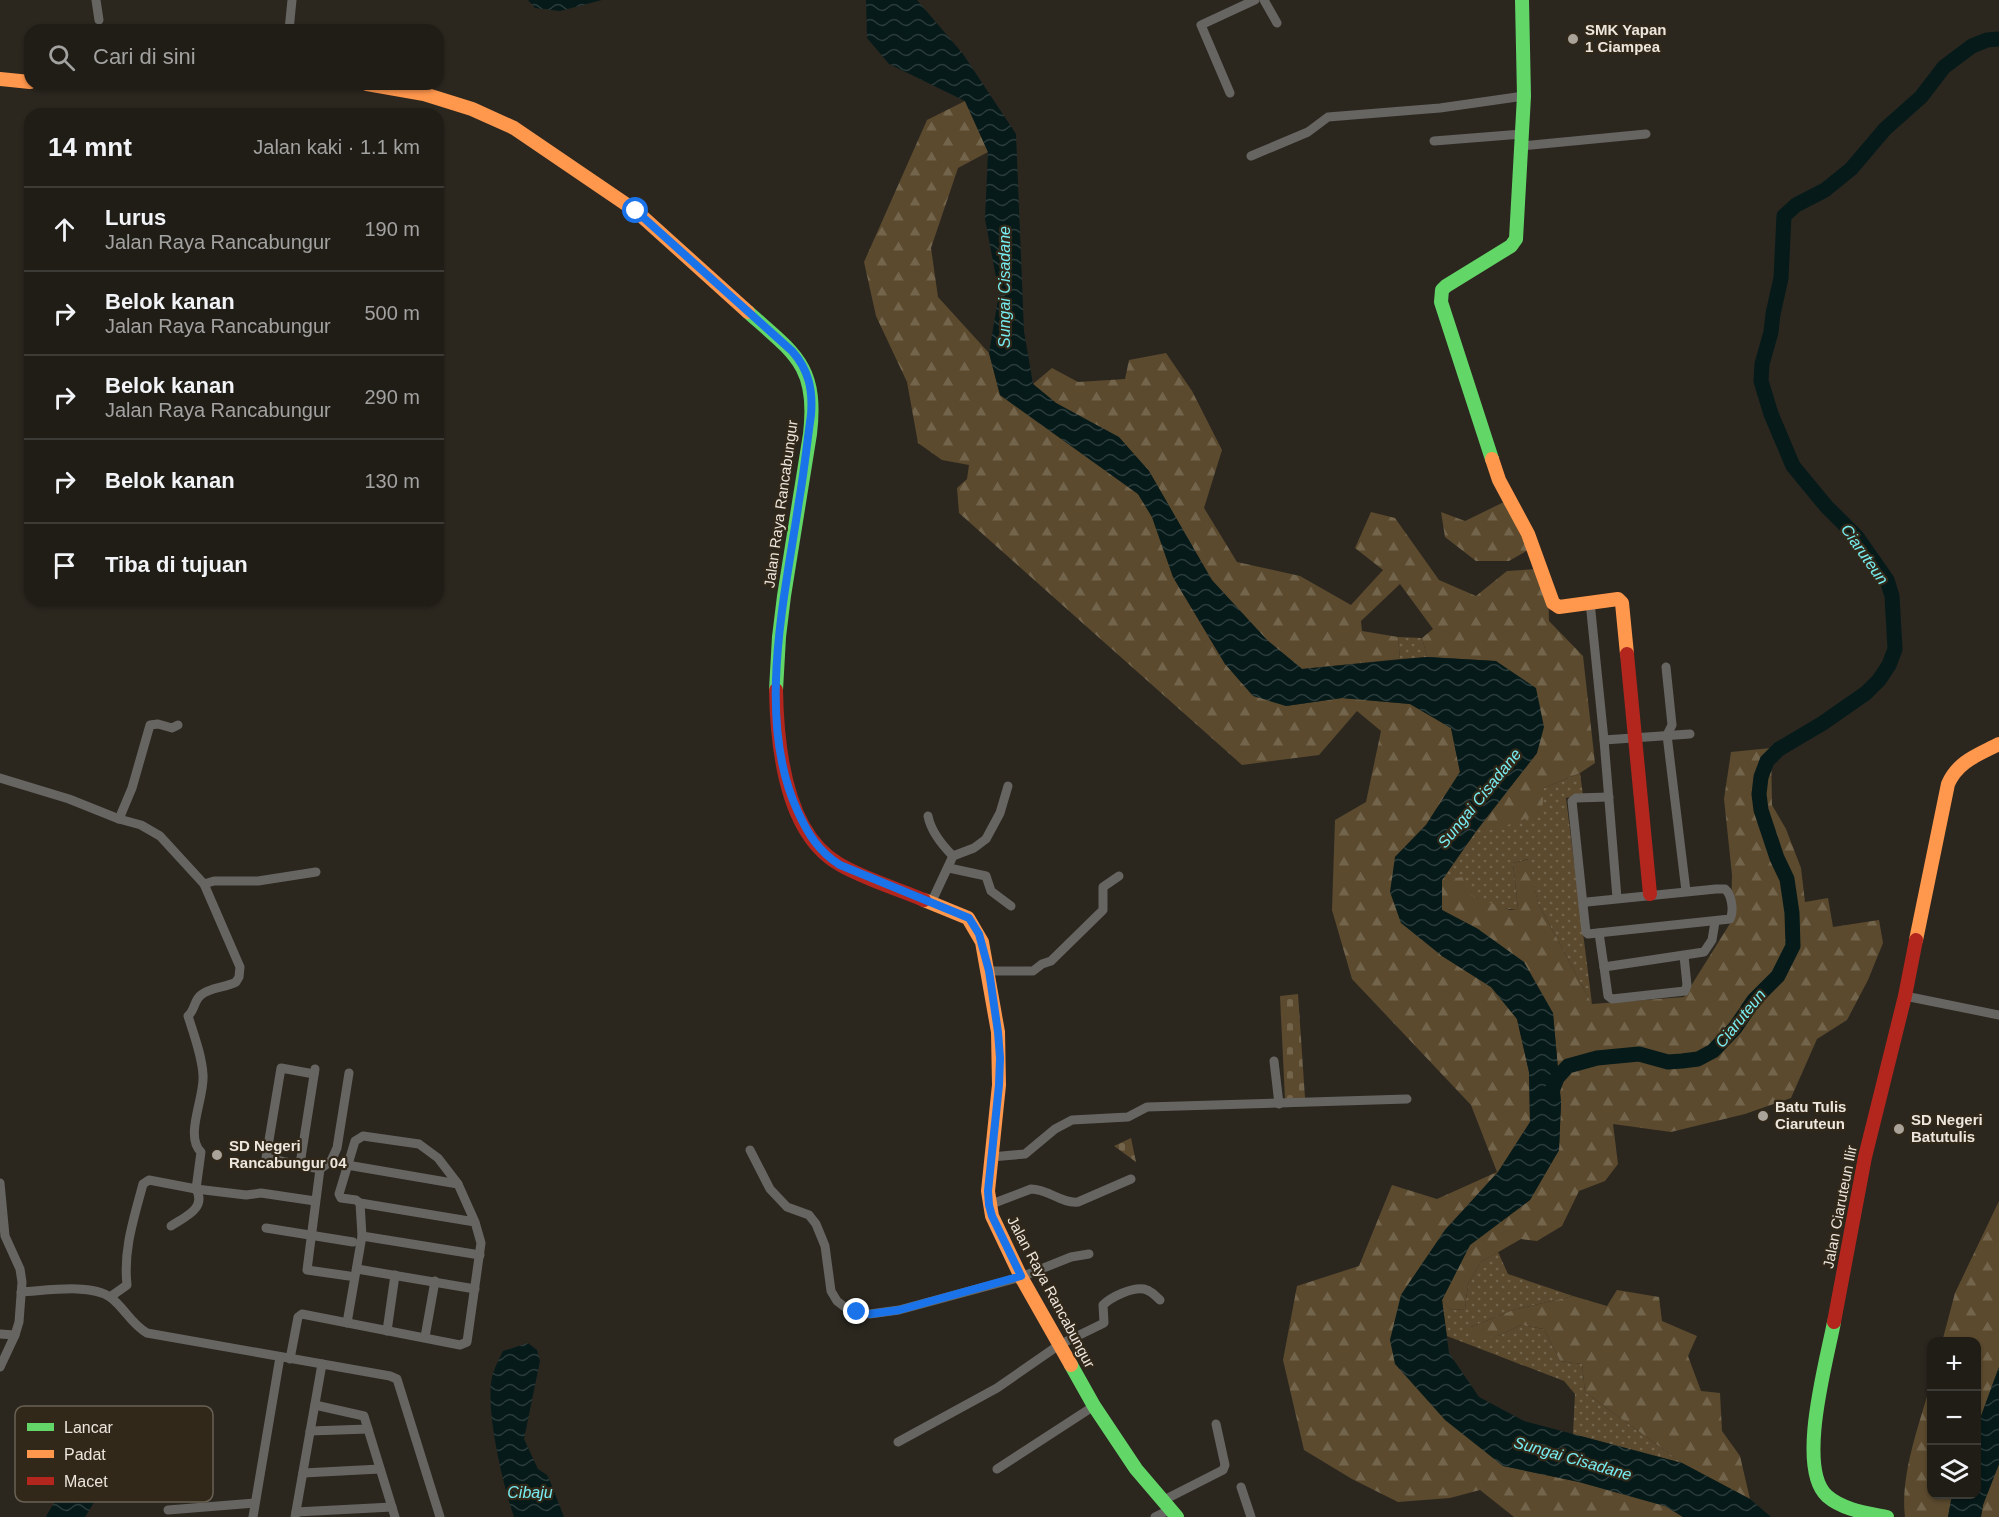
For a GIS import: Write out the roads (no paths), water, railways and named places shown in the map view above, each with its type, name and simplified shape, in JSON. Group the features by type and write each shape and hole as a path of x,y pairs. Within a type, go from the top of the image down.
{"street":[{"path":"96,0 99,20"},
{"path":"290,24 292,0"},
{"path":"1230,93 1201,26 1255,0"},
{"path":"1264,0 1277,23"},
{"path":"1522,0 1524,96 1516,239 1514,244 1446,286 1442,290 1441,302 1499,480 1528,534 1553,603 1559,607 1618,599 1622,603 1650,894"},
{"path":"0,79 24,81"},
{"name":"Jalan Raya Rancabungur","path":"401,90 424,94 472,109 514,128 636,211 801,361 809,381 812,402 800,500 785,586 777,677 777,732 784,774 805,827 830,859 969,918 982,942 989,971 1000,1058 988,1191 992,1216 1021,1276 1095,1406 1136,1468 1171,1509"},
{"path":"1251,156 1308,132 1328,117 1440,108 1524,96"},
{"path":"1434,141 1521,140 1646,134"},
{"path":"1590,602 1605,740 1617,898"},
{"path":"1666,667 1672,725 1667,735 1686,891"},
{"path":"119,819 132,788 150,725 158,724 172,728 177,725"},
{"path":"1605,740 1690,734"},
{"name":"Jalan Ciaruteun Ilir","path":"1887,1517 1840,1505 1825,1494 1817,1484 1813,1473 1812,1449 1820,1387 1865,1157 1905,996 1951,775 1962,762 1999,744"},
{"path":"0,778 69,799 119,819 141,825 160,836 204,884 240,967 236,982 201,995 196,1001 194,1011 188,1016 203,1074 194,1132 195,1147 201,1152 196,1189 200,1195 199,1205 195,1210 171,1226"},
{"path":"953,856 974,849 986,839 999,813 1008,786"},
{"path":"1583,905 1587,902 1650,894 1716,889 1728,890 1732,916 1730,920 1715,922 1588,934 1586,932 1583,905 1572,801 1576,798 1609,797"},
{"path":"928,816 930,825 939,840 953,856"},
{"path":"931,903 953,856"},
{"path":"949,868 986,876 994,894 1011,906"},
{"path":"204,884 214,881 258,881 316,872"},
{"path":"989,971 1033,971 1051,961 1103,910 1103,887 1119,876"},
{"path":"1604,967 1704,952 1710,946 1715,922"},
{"path":"1599,933 1608,996 1612,999 1685,991 1687,985 1684,956"},
{"path":"1905,996 1999,1015"},
{"path":"1274,1061 1279,1104"},
{"path":"300,1164 315,1071 281,1068 266,1158 320,1169"},
{"path":"349,1073 337,1148 331,1161 320,1169 307,1270 349,1276"},
{"path":"991,1157 1024,1155 1055,1130 1072,1120 1128,1117 1147,1107 1407,1099"},
{"path":"290,1359 298,1317 302,1314 460,1345 467,1342 481,1243 475,1222 458,1184 438,1158 419,1144 363,1136 355,1141 339,1194 341,1198 475,1222"},
{"path":"750,1150 770,1189 787,1207 809,1215 816,1224 825,1246 831,1291 846,1308 857,1312 883,1313 1021,1276 1071,1257 1089,1254"},
{"path":"347,1165 458,1184"},
{"path":"110,1297 127,1285 125,1267 128,1241 142,1184 149,1179 196,1189 236,1194 261,1193 315,1201"},
{"path":"989,1205 1031,1189 1038,1189 1071,1203 1078,1202 1131,1179"},
{"path":"0,1183 5,1236 20,1269 21,1293 19,1322 0,1367"},
{"path":"347,1323 362,1236 360,1203"},
{"path":"266,1228 353,1242"},
{"path":"362,1236 480,1255"},
{"path":"357,1269 475,1289"},
{"path":"387,1331 395,1275"},
{"path":"425,1337 435,1281"},
{"path":"898,1442 997,1388 1059,1345 1104,1323 1103,1305 1114,1298 1139,1288 1149,1291 1160,1300"},
{"path":"21,1293 82,1289 97,1291 110,1297 137,1327 147,1333 397,1379 440,1517"},
{"path":"0,1334 15,1335"},
{"path":"253,1517 280,1357"},
{"path":"315,1405 364,1416 393,1512 296,1515 322,1364"},
{"path":"998,1468 1095,1406"},
{"path":"1155,1517 1171,1509 1223,1470 1225,1465 1216,1424"},
{"path":"310,1431 368,1429"},
{"path":"303,1473 380,1469"},
{"path":"1240,1487 1251,1517"},
{"path":"168,1510 255,1503"}],"water":[{"path":"528,0 602,0 560,11 535,8"},
{"name":"Sungai Cisadane","path":"866,0 917,0 963,54 1016,134 1024,331 1033,384 1056,403 1119,437 1149,471 1212,580 1267,640 1302,669 1427,657 1496,661 1536,688 1544,727 1537,753 1477,830 1442,880 1442,910 1478,929 1524,962 1553,1013 1561,1103 1559,1150 1530,1200 1470,1245 1442,1300 1449,1353 1479,1397 1524,1421 1682,1463 1750,1499 1771,1517 1683,1517 1665,1506 1579,1482 1503,1466 1445,1420 1395,1364 1390,1340 1401,1295 1445,1230 1498,1172 1530,1122 1529,1072 1517,1019 1491,987 1442,956 1401,923 1390,892 1395,857 1426,825 1460,772 1451,728 1410,704 1342,698 1286,706 1253,696 1225,664 1173,577 1152,517 1138,494 1000,395 989,353 999,293 985,219 988,152 965,101 889,64 867,38"},
{"name":"Cibaju","path":"528,1343 537,1350 540,1361 524,1439 538,1469 547,1475 564,1517 514,1517 500,1467 491,1408 492,1377 503,1351"},
{"path":"1999,1367 1999,1464 1983,1505 1981,1517 1948,1517 1951,1499 1981,1499 1981,1416"},
{"path":"55,1502 94,1502 85,1517 46,1517"}],"waterway":[{"name":"Ciaruteun","path":"1551,1094 1557,1078 1568,1066 1597,1058 1639,1054 1668,1062 1698,1059 1713,1051 1735,1028 1754,1000 1778,976 1793,946 1792,913 1787,879 1777,858 1761,810 1759,794 1761,777 1767,761 1779,749 1823,723 1866,693 1889,665 1895,649 1892,596 1887,580 1857,537 1826,506 1793,466 1771,414 1761,381 1762,364 1771,332 1781,278 1784,216 1796,205 1825,190 1851,169 1885,129 1921,97 1944,67 1972,46 1987,40 1999,39"}],"place":[{"name":"SMK Yapan 1 Ciampea","path":"1573,39"},
{"name":"Batu Tulis Ciaruteun","path":"1763,1116"},
{"name":"SD Negeri Batutulis","path":"1899,1129"},
{"name":"SD Negeri Rancabungur 04","path":"217,1155"}]}
